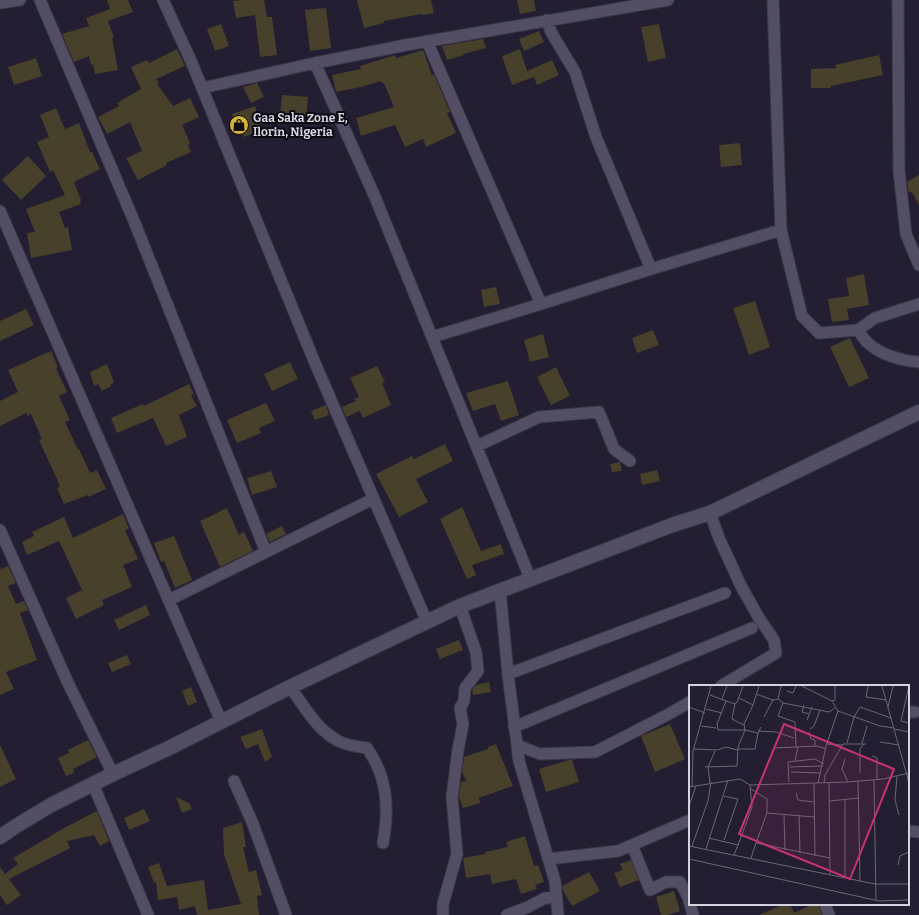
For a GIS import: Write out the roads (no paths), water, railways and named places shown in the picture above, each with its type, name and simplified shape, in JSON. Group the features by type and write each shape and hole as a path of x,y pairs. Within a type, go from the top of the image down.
{"street":[{"path":"0,3 20,0"},
{"path":"40,0 134,221 266,552"},
{"path":"163,0 202,88 315,363 426,622"},
{"path":"202,88 315,63 427,41 668,0"},
{"path":"774,0 781,230 802,316 819,333 858,330 875,318 919,304"},
{"path":"898,0 899,171 906,234 919,264"},
{"path":"547,20 551,32 575,72 596,137 651,269"},
{"path":"427,41 541,304"},
{"path":"315,63 374,197 530,578"},
{"path":"0,211 221,721"},
{"path":"432,337 781,230"},
{"path":"858,330 867,343 882,353 909,361 919,362"},
{"path":"477,446 539,417 599,412 614,449 630,461"},
{"path":"0,838 16,826 52,805 93,784 169,748 290,687 460,606 530,578 675,524 710,513 919,412"},
{"path":"169,600 373,499"},
{"path":"710,513 719,538 741,586 759,618 774,640 776,653 729,684"},
{"path":"0,530 68,683 114,774"},
{"path":"500,590 508,674 519,761 555,881 558,915"},
{"path":"508,674 725,592"},
{"path":"443,915 443,904 457,854 452,797 463,724 460,708 464,700 465,688 478,671 476,652 460,606"},
{"path":"514,727 752,628"},
{"path":"290,687 313,721 332,737 344,743 367,748 374,758 384,783 387,801 387,823 383,843"},
{"path":"517,745 540,754 595,752 667,716 689,703"},
{"path":"234,781 253,824 286,915"},
{"path":"93,784 148,915"},
{"path":"548,859 618,851 689,820"},
{"path":"632,845 650,890 666,882 680,882 689,901"},
{"path":"508,915 545,898 556,897"},
{"path":"690,905 693,915"},
{"path":"826,905 829,915"}],"place":[{"name":"Gaa Saka Zone E, Ilorin, Nigeria","path":"239,125"}]}
